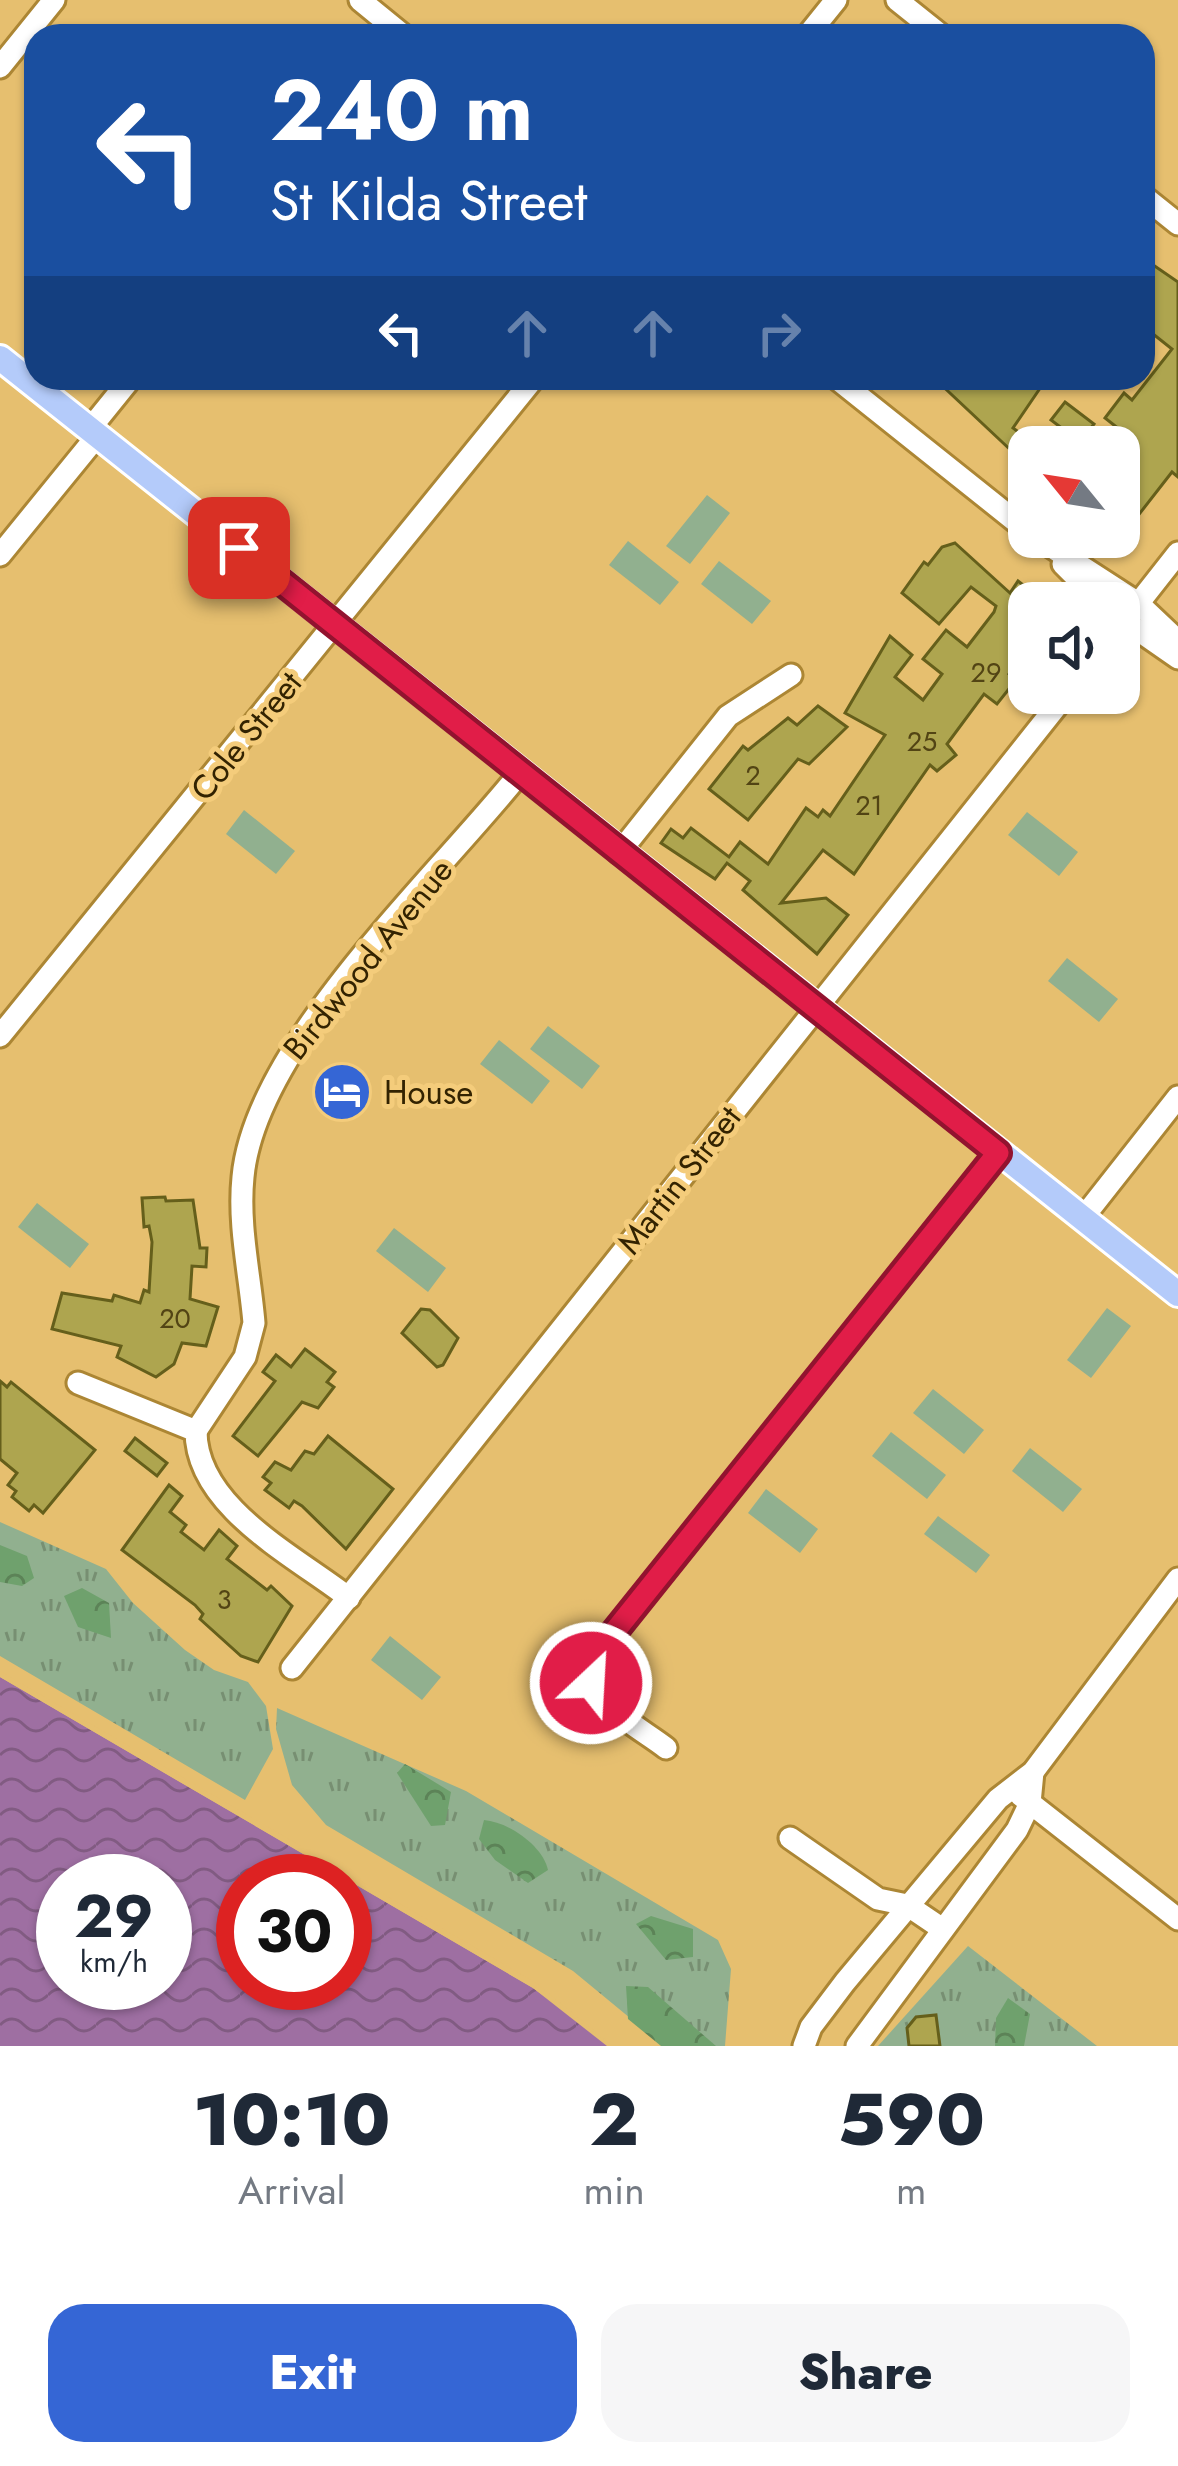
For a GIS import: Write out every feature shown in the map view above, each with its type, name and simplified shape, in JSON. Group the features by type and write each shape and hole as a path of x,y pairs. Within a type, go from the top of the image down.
{"main road":[{"path":"0,358 24,377"},
{"path":"40,390 1178,1294"}],"street":[{"path":"35,24 54,0"},
{"path":"817,24 836,0"},
{"path":"897,0 927,24"},
{"path":"0,68 24,38"},
{"path":"0,555 123,390"},
{"name":"Cole Street","path":"0,1036 524,390"},
{"path":"851,390 1008,515"},
{"path":"1140,599 1178,554"},
{"path":"1057,558 1081,582"},
{"path":"1059,558 1086,582"},
{"path":"1140,624 1178,641"},
{"path":"1140,629 1178,658"},
{"path":"620,853 728,716 791,675"},
{"name":"Martin Street","path":"292,1668 1050,714"},
{"name":"Birdwood Avenue","path":"196,1431 250,1346 254,1324 243,1178 251,1134 267,1093 310,1024 520,773"},
{"path":"1082,1220 1178,1097"},
{"path":"666,1748 595,1690 590,1671 595,1656 998,1153"},
{"path":"78,1383 196,1431 200,1464 220,1497 349,1598"},
{"path":"804,2046 811,2027 907,1905 923,1894 1010,1787 1033,1772 1178,1579"},
{"path":"857,2046 1017,1830 1030,1803 1033,1772"},
{"path":"1010,1787 1178,1919"},
{"path":"790,1838 878,1899 907,1905 941,1928"}],"green space":[{"path":"707,495 730,513 690,564 666,546"},
{"path":"628,541 679,582 660,605 609,565"},
{"path":"719,561 771,601 752,624 701,584"},
{"path":"244,810 295,851 276,874 226,834"},
{"path":"1027,812 1078,852 1059,876 1008,835"},
{"path":"1067,958 1118,999 1099,1022 1048,981"},
{"path":"548,1026 600,1066 582,1089 530,1049"},
{"path":"499,1040 550,1081 532,1104 480,1064"},
{"path":"37,1203 89,1244 70,1268 18,1227"},
{"path":"394,1228 446,1268 428,1292 376,1251"},
{"path":"1107,1308 1131,1326 1091,1378 1067,1360"},
{"path":"933,1389 984,1430 964,1454 913,1413"},
{"path":"891,1432 946,1475 927,1499 872,1456"},
{"path":"1030,1448 1082,1489 1063,1512 1012,1471"},
{"path":"766,1489 818,1529 800,1553 748,1513"},
{"path":"938,1516 990,1555 976,1573 924,1534"},
{"path":"0,1522 106,1569 133,1603 185,1650 214,1670 248,1682 266,1706 273,1749 245,1800 0,1656"},
{"path":"0,1545 27,1556 34,1578 22,1586 0,1582"},
{"path":"82,1588 109,1603 111,1638 78,1627 64,1596"},
{"path":"390,1636 441,1677 422,1700 371,1660"},
{"path":"277,1708 466,1791 718,1940 731,1969 725,2046 664,2046 573,1971 326,1825 292,1785 276,1729"},
{"path":"405,1764 451,1792 445,1825 431,1826 397,1773"},
{"path":"484,1820 524,1837 548,1870 528,1883 495,1860 479,1839"},
{"path":"651,1916 693,1929 693,1957 666,1960 636,1924"},
{"path":"968,1946 1097,2046 878,2046"},
{"path":"626,1986 648,1987 716,2046 661,2046 628,2019"},
{"path":"1008,1998 1030,2014 1024,2046 995,2046 996,2018"}],"water":[{"path":"0,1677 303,1854 216,1854 216,2010 372,2010 372,1894 533,1988 607,2046 0,2046"}],"pier":[{"path":"0,1671 314,1854 303,1854 0,1677"},
{"path":"372,1888 536,1983 613,2046 533,1988 372,1894"}],"building":[{"path":"1155,266 1178,282 1178,477 1172,472 1140,513 1140,426 1115,426 1105,418 1124,393 1132,400 1140,390 1155,390 1155,371 1172,349 1155,336"},
{"path":"947,390 1039,390 1014,426 1008,426 1008,448"},
{"path":"1065,402 1094,424 1059,426 1051,420"},
{"path":"955,543 1008,591 1008,690 997,704 984,694 947,744 956,755 937,771 930,765 854,874 823,850 781,903 826,898 848,915 817,954 743,890 750,881 727,863 715,879 661,843 671,829 683,838 691,828 729,857 740,842 768,864 806,808 818,817 823,810 830,816 885,735 845,713 890,636 912,655 895,677 923,700 942,674 923,659 946,630 967,647 994,612 996,606 971,587 939,624 902,593 924,562 928,565 942,547"},
{"path":"818,706 847,727 809,764 798,759 748,820 709,789 743,746 748,750 788,718 797,725"},
{"path":"165,1197 166,1201 193,1200 200,1248 207,1248 206,1267 192,1266 190,1299 218,1307 206,1346 182,1343 174,1364 156,1377 117,1357 121,1346 52,1329 62,1293 112,1301 114,1295 140,1303 144,1290 149,1292 152,1242 149,1226 144,1227 142,1198"},
{"path":"421,1309 430,1310 458,1338 443,1365 437,1367 402,1333"},
{"path":"305,1349 335,1372 327,1382 334,1387 318,1408 302,1402 258,1456 233,1436 275,1381 263,1372 276,1355 291,1367"},
{"path":"0,1381 7,1387 11,1382 95,1450 43,1513 34,1505 29,1511 12,1497 16,1491 8,1485 17,1473 0,1459"},
{"path":"328,1436 393,1489 346,1549 302,1506 294,1501 289,1508 265,1490 271,1483 263,1477 275,1462 291,1470 305,1451 314,1454"},
{"path":"135,1438 167,1463 157,1476 125,1451"},
{"path":"169,1485 182,1496 170,1512 186,1525 181,1532 204,1550 219,1530 237,1546 227,1559 267,1590 271,1586 292,1606 258,1662 241,1656 200,1619 203,1614 195,1605 122,1550"},
{"path":"936,2015 940,2046 909,2046 907,2028 916,2017"}],"place":[{"name":"House","path":"342,1092"}],"route":[{"path":"239,548 998,1153 595,1656 591,1683"}]}
